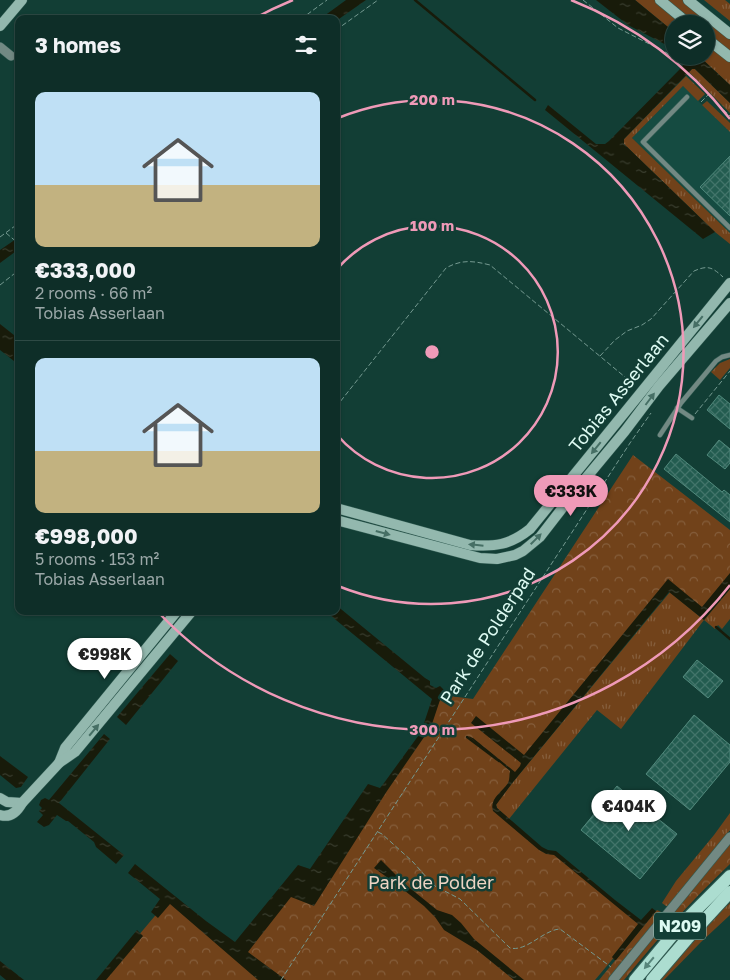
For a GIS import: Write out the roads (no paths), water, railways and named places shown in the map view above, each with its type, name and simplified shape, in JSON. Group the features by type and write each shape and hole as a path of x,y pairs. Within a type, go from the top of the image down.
{"main road":[{"name":"N209","path":"635,980 681,925 730,876"},
{"name":"N209","path":"652,980 730,892"}],"street":[{"path":"0,26 22,0"},
{"path":"660,0 678,15"},
{"path":"688,0 730,34"},
{"path":"715,45 730,57"},
{"path":"0,47 11,56"},
{"name":"Tobias Asserlaan","path":"340,509 470,545 489,546 503,544 520,536 530,529 730,284"},
{"name":"Tobias Asserlaan","path":"340,521 480,558 497,559 523,551 540,537 659,386 730,303"},
{"path":"58,763 65,748 174,615"},
{"path":"0,815 9,816 18,810 58,763 75,752 189,615"},
{"path":"0,798 7,802 22,803"},
{"path":"616,976 730,837"}],"lane":[{"path":"686,97 644,142 730,228"},
{"path":"660,435 677,408 716,361 730,355"},
{"path":"677,408 692,418"}],"water":[{"path":"346,0 366,0 340,18 340,15 325,15"},
{"path":"596,0 635,0 665,25 665,44 628,25"},
{"path":"683,65 709,65 730,85 730,103 695,69 692,69 624,139 624,144 715,232 703,239 545,110 548,105 596,144 605,144"},
{"path":"15,240 15,252 0,263 0,250"},
{"path":"0,324 15,336 15,362 0,350"},
{"path":"730,573 730,589 704,620 669,592 496,805 497,808 542,847 556,851 641,920 652,908 656,911 616,960 614,960 612,957 638,924 554,855 546,854 539,850 493,811 494,799 508,783 510,771 468,736 515,772 521,763 471,723 476,716 524,755 668,579 702,607"},
{"path":"340,608 430,681 430,685 436,688 440,686 448,694 440,700 431,727 387,791 314,906 291,897 248,952 286,980 258,980 170,904 158,918 151,912 160,899 128,873 135,864 235,942 298,865 310,869 368,784 380,788 421,732 432,699 330,615 340,615"},
{"path":"170,654 178,661 126,725 117,717"},
{"path":"104,734 110,739 59,803 124,855 116,864 96,847 94,842 68,821 57,815 49,825 44,827 37,822 43,815 39,811 42,808 39,805 41,800 45,798 49,800"},
{"path":"0,756 28,777 21,787 16,788 0,775"},
{"path":"381,860 405,884 437,910 452,915 474,939 524,980 514,980 477,950 444,930 424,906 374,868"},
{"path":"137,930 143,936 106,980 96,980"},
{"path":"0,961 24,980 6,980 0,975"}],"waterway":[{"path":"415,0 535,100"},
{"path":"716,627 730,639"},
{"path":"467,737 499,761"}],"park label":[{"name":"Park de Polder","path":"431,883"}]}
